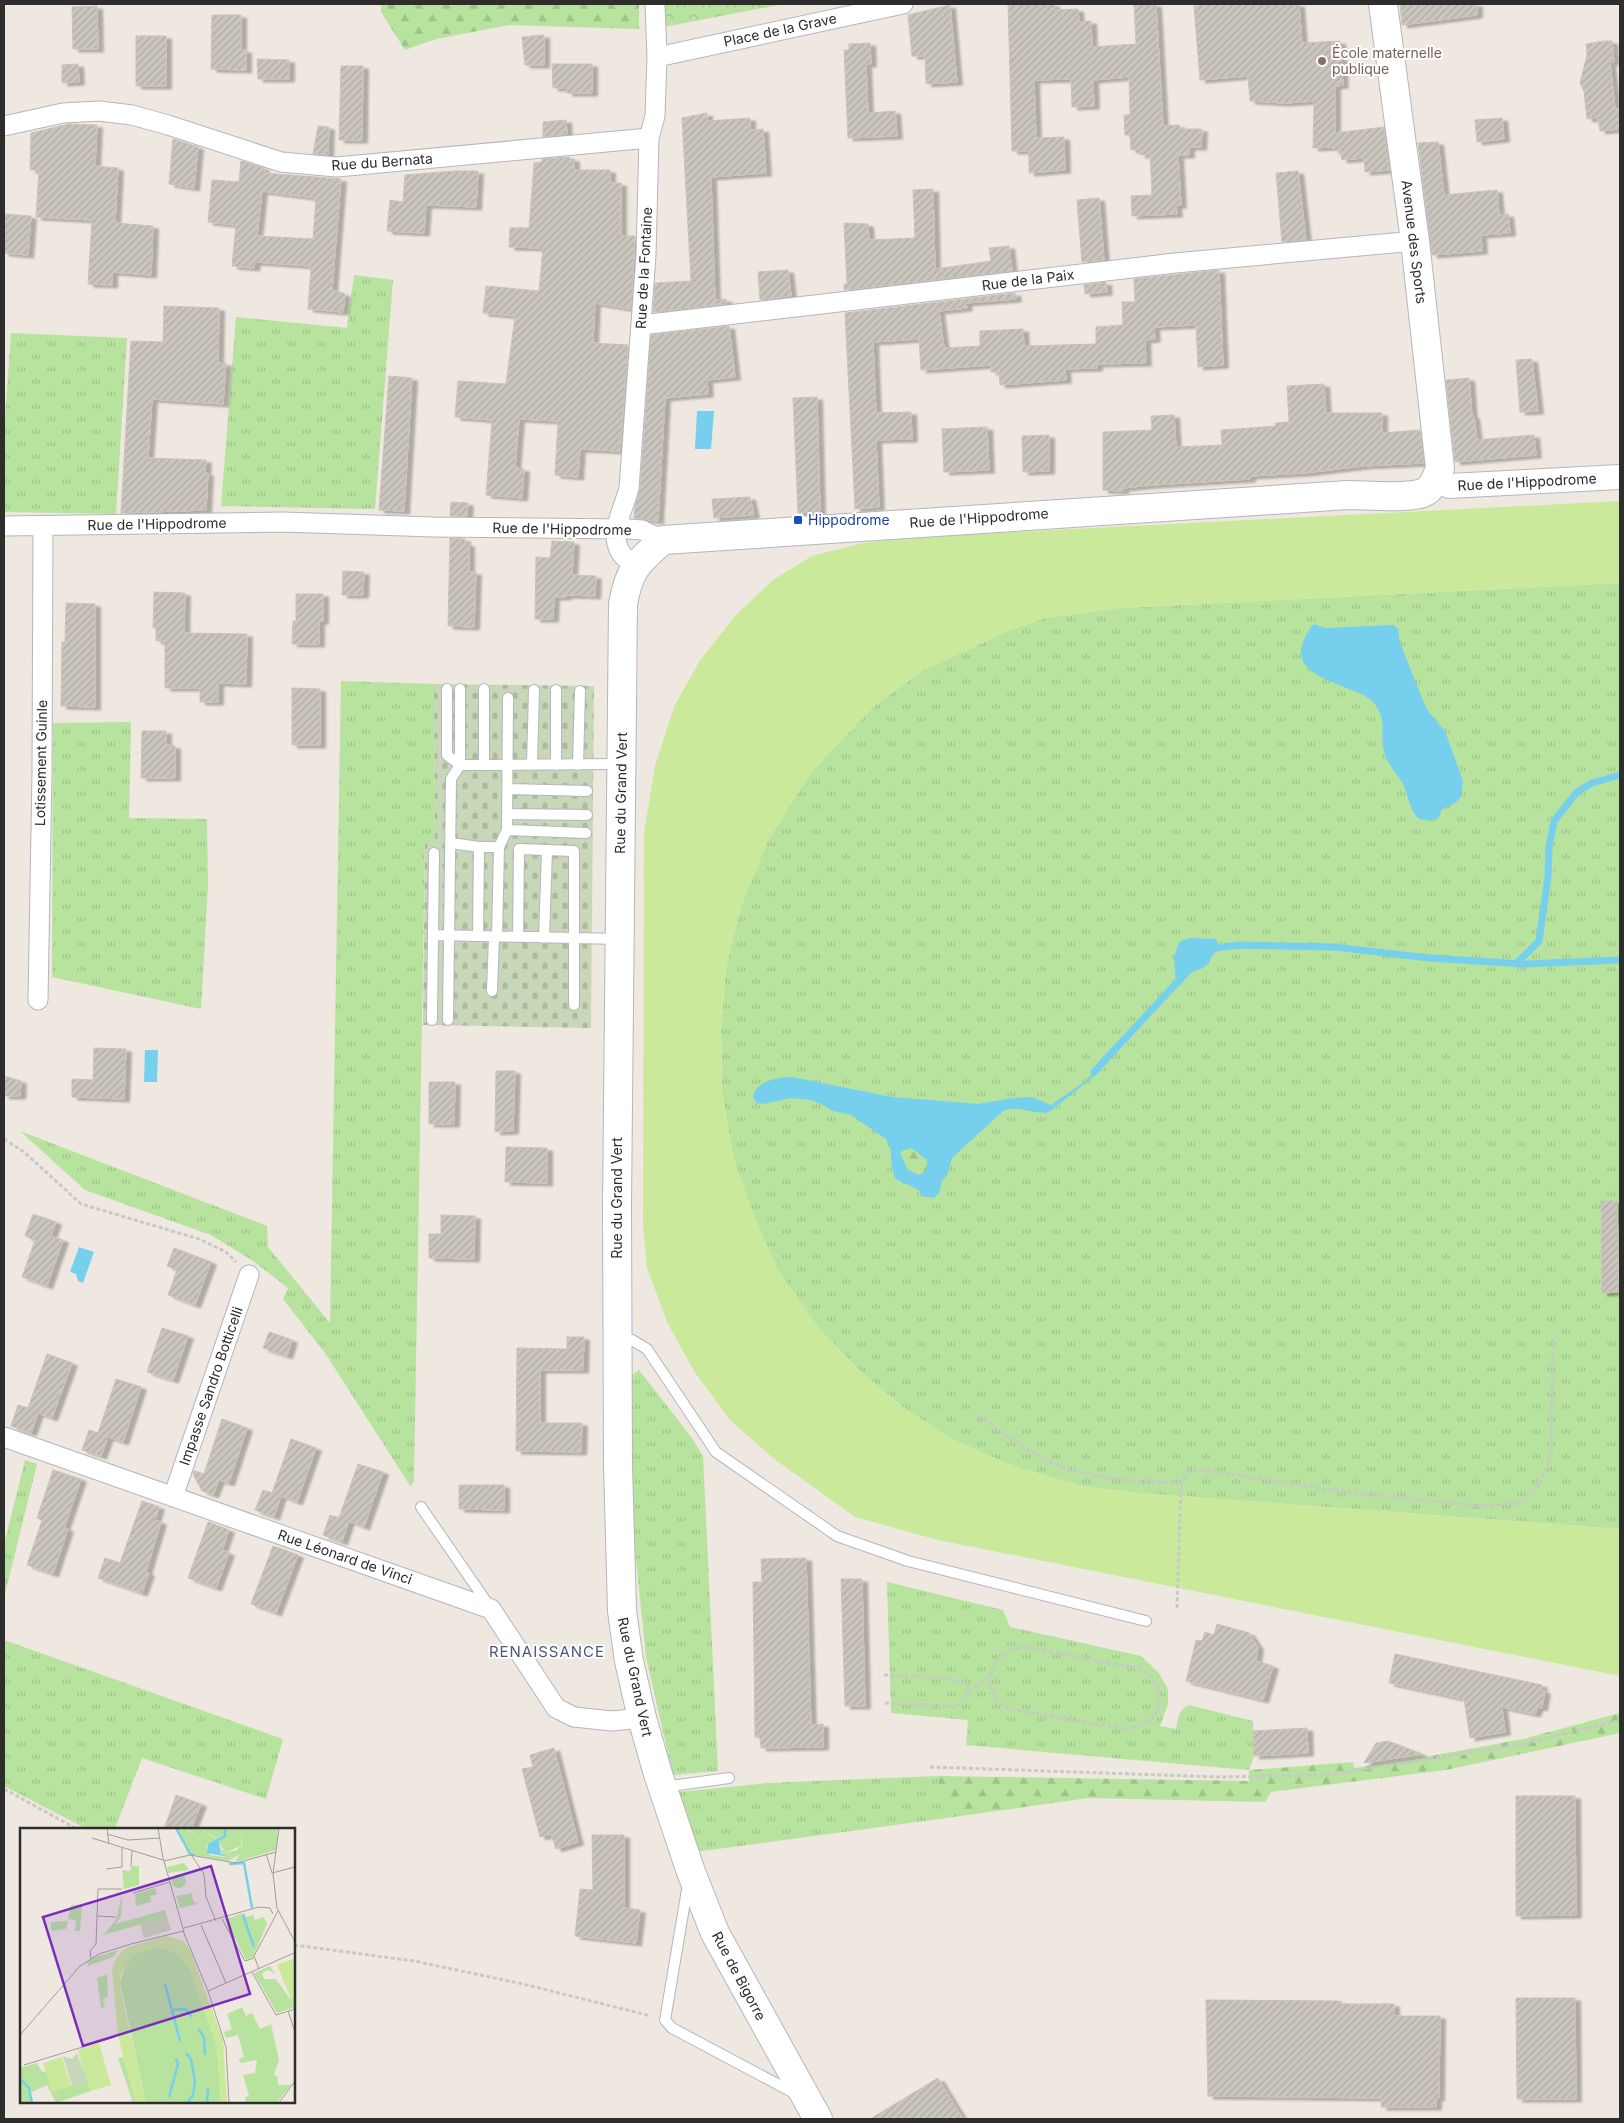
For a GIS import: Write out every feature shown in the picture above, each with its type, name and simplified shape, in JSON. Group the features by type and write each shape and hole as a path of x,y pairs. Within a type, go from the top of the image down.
{"main road":[{"name":"Avenue des Sports","path":"1383,4 1415,241 1440,468 1437,481"},
{"name":"Rue de l'Hippodrome","path":"664,540 1348,495 1411,495 1424,492 1437,481"},
{"name":"Rue du Grand Vert","path":"664,540 635,566 627,584 623,604 617,1337 622,1611 629,1661 642,1718 675,1826"},
{"name":"Rue de Bigorre","path":"675,1826 690,1872 715,1933 812,2109"}],"street":[{"name":"Rue de la Fontaine","path":"615,530 624,508 629,488 646,255 649,138 655,116 657,57 655,4"},
{"name":"Place de la Grave","path":"657,57 903,4"},
{"name":"Rue du Bernata","path":"4,126 63,112 100,111 132,115 168,125 281,162 337,167 649,138"},
{"name":"Rue de la Paix","path":"641,325 1175,263 1415,241"},
{"name":"Rue de l'Hippodrome","path":"1437,481 1449,486 1620,477"},
{"name":"Rue de l'Hippodrome","path":"4,526 283,522 433,527 536,527 642,530 664,540"},
{"name":"Lotissement Guinle","path":"38,1000 42,773 43,526"},
{"path":"615,530 616,540 621,553 635,566"},
{"name":"Impasse Sandro Botticelli","path":"173,1497 249,1275"},
{"name":"Rue Léonard de Vinci","path":"4,1438 491,1609"},
{"path":"491,1609 556,1708 574,1717 612,1721 642,1718"}],"lane":[{"path":"447,689 447,755 460,764 622,764"},
{"path":"448,1020 451,779 460,764 460,689"},
{"path":"484,689 484,765"},
{"path":"532,765 534,690"},
{"path":"556,690 556,765"},
{"path":"578,765 580,691"},
{"path":"492,991 499,847 507,830 508,698"},
{"path":"508,789 588,791"},
{"path":"507,814 587,815"},
{"path":"507,830 586,833"},
{"path":"450,843 479,847 499,847"},
{"path":"478,936 479,847"},
{"path":"518,937 519,849 574,851 574,1004"},
{"path":"544,938 547,850"},
{"path":"432,1020 434,853"},
{"path":"434,935 620,939"},
{"path":"617,1337 632,1340 647,1350 716,1452 837,1536 908,1561 1146,1621"},
{"path":"421,1507 491,1609"},
{"path":"662,1787 729,1778"},
{"path":"690,1872 666,2020 672,2028 812,2109"}],"path":[{"path":"4,1139 24,1152 81,1204 199,1239 226,1252 249,1275"},
{"path":"1177,1608 1181,1483 1189,1472 1202,1470 1346,1492 1480,1506 1520,1503 1538,1486 1551,1452 1553,1335"},
{"path":"978,1416 1046,1460 1078,1471 1138,1482 1181,1483"},
{"path":"885,1703 954,1707 964,1701 969,1692 990,1677 994,1666 1002,1655 1017,1648 1031,1648 1141,1669 1158,1688 1158,1709 1152,1719 1144,1724 1125,1729 1011,1709 997,1699 991,1689 990,1677"},
{"path":"884,1675 951,1678 966,1684 969,1692"},
{"path":"930,1767 1222,1777 1326,1775 1524,1744 1620,1720"},
{"path":"4,1789 75,1828"},
{"path":"295,1945 414,1961 523,1984 666,2020"}],"green space":[{"path":"381,4 639,4 639,29 509,25 436,39 405,50 381,12"},
{"path":"664,4 784,4 664,27"},
{"path":"354,275 393,280 375,509 221,506 236,317 347,328"},
{"path":"11,333 127,338 116,514 4,512 4,430"},
{"path":"1620,501 1620,583 1121,608 1045,618 1010,630 924,670 874,706 812,771 768,840 741,906 726,968 721,1028 722,1093 734,1160 755,1219 778,1270 820,1330 862,1373 908,1411 956,1441 1018,1468 1083,1486 1138,1493 1620,1529 1620,1676 938,1540 855,1517 773,1458 730,1420 694,1371 668,1324 647,1268 643,1224 644,833 655,766 674,707 699,662 735,616 773,580 812,556 859,544 897,538"},
{"path":"1620,583 1620,1529 1138,1493 1083,1486 1018,1468 956,1441 908,1411 862,1373 820,1330 778,1270 755,1219 734,1160 722,1093 721,1028 726,968 741,906 768,840 812,771 874,706 924,670 1010,630 1045,618 1121,608"},
{"path":"341,681 434,684 435,843 425,844 414,1480 411,1487 325,1353 283,1299 288,1288 253,1261 211,1235 85,1190 20,1131 267,1226 268,1247 330,1323"},
{"path":"434,684 594,686 591,1028 423,1025 425,844 435,843"},
{"path":"131,722 129,818 207,819 208,886 201,1009 52,977 53,723"},
{"path":"910,1148 927,1160 927,1170 919,1175 908,1170 900,1153"},
{"path":"639,1370 692,1438 703,1456 718,1771 673,1775 646,1657 631,1511 632,1375"},
{"path":"25,1460 37,1464 4,1598 4,1544"},
{"path":"887,1582 1003,1610 1010,1627 1141,1656 1158,1672 1168,1689 1168,1704 1160,1726 1176,1729 1181,1712 1189,1705 1253,1721 1254,1756 1249,1770 966,1745 968,1720 891,1713"},
{"path":"4,1640 283,1739 266,1799 142,1758 115,1828 85,1828 4,1786"},
{"path":"1620,1713 1620,1733 1446,1770 1271,1792 1265,1802 1088,1798 947,1818 937,1776 1249,1781 1249,1770 1353,1762 1354,1768 1523,1739"},
{"path":"937,1776 947,1818 695,1852 678,1792 768,1783"}],"water":[{"path":"697,411 714,411 711,449 695,449"},
{"path":"1314,624 1326,628 1393,625 1398,629 1400,643 1422,698 1428,711 1445,731 1463,781 1461,797 1455,803 1442,809 1438,819 1426,820 1416,816 1403,784 1385,755 1381,715 1372,701 1364,695 1325,679 1304,664 1301,653 1304,640"},
{"path":"1191,938 1216,939 1218,942 1209,963 1203,968 1192,972 1179,986 1176,984 1174,957 1179,942"},
{"path":"145,1050 158,1050 157,1082 144,1082"},
{"path":"1093,1072 1098,1073 1049,1112 1043,1113 1020,1109 1003,1111 952,1158 939,1193 934,1198 922,1196 919,1190 896,1179 890,1148 886,1139 851,1115 833,1111 811,1100 791,1098 763,1104 757,1103 753,1097 758,1087 768,1081 792,1077 892,1097 978,1104 1031,1097 1051,1105 1087,1080","holes":["910,1148 927,1160 927,1170 919,1175 908,1170 900,1153"]},
{"path":"79,1247 94,1252 83,1283 78,1281 76,1274 70,1272"}],"building":[{"path":"1008,4 1054,4 1054,10 1078,9 1079,22 1091,21 1092,47 1136,44 1134,4 1156,4 1163,126 1179,125 1180,129 1202,129 1201,147 1189,147 1189,155 1178,155 1181,205 1176,205 1177,214 1132,216 1131,196 1152,195 1150,154 1140,155 1140,149 1131,150 1130,135 1125,135 1124,115 1130,115 1129,77 1093,80 1094,106 1072,107 1071,79 1034,80 1036,138 1064,137 1065,170 1029,173 1029,151 1012,151"},
{"path":"1198,4 1299,4 1302,43 1340,41 1343,85 1335,86 1335,133 1384,127 1390,170 1365,172 1364,158 1342,160 1340,150 1334,151 1333,147 1313,148 1314,101 1285,103 1250,101 1248,76 1200,80 1194,6 1198,6"},
{"path":"1400,4 1477,4 1477,15 1402,25"},
{"path":"950,5 957,82 926,84 925,56 912,56 908,15"},
{"path":"97,6 98,49 73,49 72,7"},
{"path":"212,15 241,15 241,50 246,50 246,70 211,69"},
{"path":"544,35 544,65 525,65 522,37"},
{"path":"136,36 166,36 166,86 136,86"},
{"path":"1612,41 1614,62 1610,62 1615,109 1620,109 1620,129 1600,131 1598,118 1587,119 1584,91 1580,83 1587,55 1586,44"},
{"path":"870,43 871,64 866,64 868,113 895,111 897,136 848,138 844,50 849,50 849,44"},
{"path":"257,59 289,60 289,79 258,79"},
{"path":"78,64 79,82 62,83 62,65"},
{"path":"552,64 592,64 592,93 567,93 567,88 553,88"},
{"path":"341,66 363,66 362,140 339,140"},
{"path":"707,113 707,121 750,118 750,130 763,129 766,173 711,177 715,300 726,299 726,304 653,312 655,283 691,281 682,118"},
{"path":"1502,118 1504,139 1477,142 1475,120"},
{"path":"566,120 567,134 543,137 543,122"},
{"path":"69,124 97,125 95,166 118,168 115,223 153,226 151,275 112,272 112,285 88,284 92,220 36,217 39,170 30,170 31,133"},
{"path":"318,126 329,127 328,155 313,154"},
{"path":"173,139 198,147 194,188 169,184"},
{"path":"1438,142 1444,195 1497,190 1499,215 1508,214 1510,233 1481,235 1482,251 1432,255 1418,143"},
{"path":"569,157 574,159 574,170 610,170 610,183 621,183 621,236 635,236 631,309 595,303 593,343 628,345 620,451 580,449 578,477 555,475 558,421 519,419 515,468 524,469 522,498 486,495 492,420 455,417 458,381 506,384 515,316 483,313 486,286 539,291 543,248 509,247 510,228 529,228 534,163 542,162 542,159"},
{"path":"241,161 264,168 264,173 341,179 332,290 345,294 343,312 308,309 311,266 255,262 254,268 232,266 236,225 208,222 212,180 239,182","holes":["262,191 316,198 313,239 257,236"]},
{"path":"478,171 476,207 426,205 424,233 387,231 390,200 403,202 405,175"},
{"path":"1298,171 1306,240 1282,242 1276,173"},
{"path":"933,189 935,269 991,261 989,248 1009,246 1012,271 844,290 844,284 847,284 844,223 868,224 869,240 915,238 913,190"},
{"path":"1099,198 1104,260 1082,262 1077,200"},
{"path":"4,214 31,216 28,255 4,253"},
{"path":"788,270 791,296 760,300 758,272"},
{"path":"1219,270 1223,365 1198,367 1196,325 1154,327 1155,339 1145,340 1146,363 1097,364 1097,368 1065,369 1066,380 1000,385 999,372 991,372 991,365 921,370 919,339 873,342 876,413 911,412 912,439 876,440 879,507 855,509 845,313 1015,293 1016,299 966,303 967,308 939,311 944,348 980,346 980,331 1023,329 1024,346 1096,344 1096,327 1123,325 1122,302 1135,302 1134,279"},
{"path":"1106,282 1107,292 1085,294 1084,285"},
{"path":"164,306 219,308 218,363 226,363 223,404 152,399 148,458 206,460 205,473 208,473 206,510 121,513 131,341 163,342"},
{"path":"729,326 735,377 707,380 708,394 665,398 658,521 634,518 640,489 651,335"},
{"path":"1532,359 1538,411 1520,412 1516,360"},
{"path":"389,376 412,378 404,511 379,510"},
{"path":"1469,378 1472,416 1474,416 1477,440 1534,435 1536,455 1455,462 1446,380"},
{"path":"1324,384 1326,413 1382,413 1382,433 1420,430 1424,463 1363,466 1305,473 1250,476 1250,479 1152,485 1123,488 1123,491 1103,490 1103,432 1152,430 1151,416 1174,415 1176,447 1222,445 1221,430 1276,426 1275,423 1289,422 1287,386"},
{"path":"817,397 820,511 798,513 793,398"},
{"path":"987,427 989,470 944,472 942,429"},
{"path":"1049,435 1049,471 1023,472 1022,436"},
{"path":"750,497 754,515 714,518 712,499"},
{"path":"451,502 468,503 467,516 450,516"},
{"path":"450,538 465,539 465,544 469,544 469,572 476,572 474,627 448,626"},
{"path":"552,541 574,542 572,575 596,576 595,596 566,595 566,597 554,597 553,619 535,619 536,557 550,558"},
{"path":"343,571 364,572 363,595 342,595"},
{"path":"154,592 185,593 184,633 247,634 246,684 218,683 218,702 200,702 200,688 165,688 165,641 156,641 156,628 153,628"},
{"path":"296,594 323,594 323,621 319,621 319,644 292,644 293,621 296,621"},
{"path":"66,603 95,604 95,707 61,706 62,642 65,642"},
{"path":"292,688 320,689 320,745 292,745"},
{"path":"142,731 166,731 166,745 175,746 175,778 141,778"},
{"path":"94,1048 126,1049 124,1099 72,1097 72,1079 93,1080"},
{"path":"496,1071 515,1071 513,1131 495,1132"},
{"path":"4,1076 21,1081 20,1096 4,1096"},
{"path":"429,1082 455,1082 454,1124 429,1124"},
{"path":"506,1147 547,1148 547,1183 505,1182"},
{"path":"1601,1201 1617,1201 1619,1292 1602,1293"},
{"path":"33,1214 56,1222 51,1236 63,1240 47,1286 22,1277 35,1240 25,1236"},
{"path":"441,1215 475,1216 474,1259 429,1258 429,1234 441,1234"},
{"path":"174,1248 211,1262 195,1305 168,1295 177,1270 167,1266"},
{"path":"162,1328 188,1336 173,1380 147,1372"},
{"path":"269,1332 292,1340 287,1356 263,1348"},
{"path":"567,1337 584,1337 583,1370 540,1370 540,1423 582,1423 581,1452 516,1451 517,1348 567,1349"},
{"path":"47,1354 72,1363 52,1418 38,1413 31,1433 11,1426 18,1405 28,1408"},
{"path":"116,1379 141,1387 123,1442 108,1437 101,1456 82,1450 89,1430 98,1433"},
{"path":"222,1419 247,1428 229,1483 219,1480 213,1495 202,1491 193,1474 194,1471 204,1474"},
{"path":"291,1439 316,1448 297,1502 281,1496 274,1517 255,1510 263,1490 272,1493"},
{"path":"358,1464 383,1472 364,1527 349,1521 342,1542 323,1535 330,1515 339,1518"},
{"path":"53,1470 81,1479 64,1528 68,1529 53,1574 27,1565 42,1520 37,1518"},
{"path":"459,1485 504,1485 504,1510 459,1509"},
{"path":"142,1501 159,1507 155,1520 161,1522 146,1572 149,1573 142,1593 98,1578 105,1558 120,1563"},
{"path":"208,1522 229,1530 222,1550 229,1553 216,1588 188,1578"},
{"path":"273,1546 298,1555 276,1613 251,1604"},
{"path":"806,1558 811,1725 823,1724 823,1747 761,1748 760,1738 755,1737 753,1582 762,1582 761,1559"},
{"path":"841,1579 862,1579 865,1706 845,1706"},
{"path":"1217,1624 1249,1633 1258,1647 1256,1661 1273,1666 1263,1700 1186,1681 1196,1640 1202,1641 1205,1632 1214,1635"},
{"path":"1395,1654 1542,1685 1541,1690 1545,1691 1542,1708 1538,1707 1535,1714 1502,1707 1505,1732 1470,1738 1464,1699 1389,1683"},
{"path":"1307,1728 1308,1753 1254,1756 1253,1731"},
{"path":"1388,1741 1422,1754 1364,1763 1376,1743"},
{"path":"554,1748 578,1842 556,1849 551,1834 540,1837 522,1769 533,1767 530,1755"},
{"path":"176,1795 201,1804 191,1828 164,1828"},
{"path":"1516,1796 1575,1796 1576,1915 1516,1916"},
{"path":"592,1835 624,1835 624,1908 640,1910 636,1943 575,1936 580,1889 593,1890"},
{"path":"1516,1998 1575,1998 1576,2099 1517,2099"},
{"path":"1206,2000 1341,2001 1341,2004 1394,2004 1394,2016 1440,2016 1439,2098 1436,2098 1436,2107 1381,2107 1382,2098 1208,2096"},
{"path":"938,2078 963,2119 870,2119"}],"waterway":[{"path":"1516,964 1539,941 1548,877 1549,847 1554,821 1577,792 1592,783 1620,775"},
{"path":"1209,953 1216,948 1240,945 1334,947 1429,958 1526,964 1620,960"},
{"path":"1094,1072 1182,977"}],"place":[{"name":"École maternelle publique","path":"1322,61"},
{"name":"Hippodrome","path":"798,520"}],"district":[{"name":"RENAISSANCE","path":"547,1652"}]}
